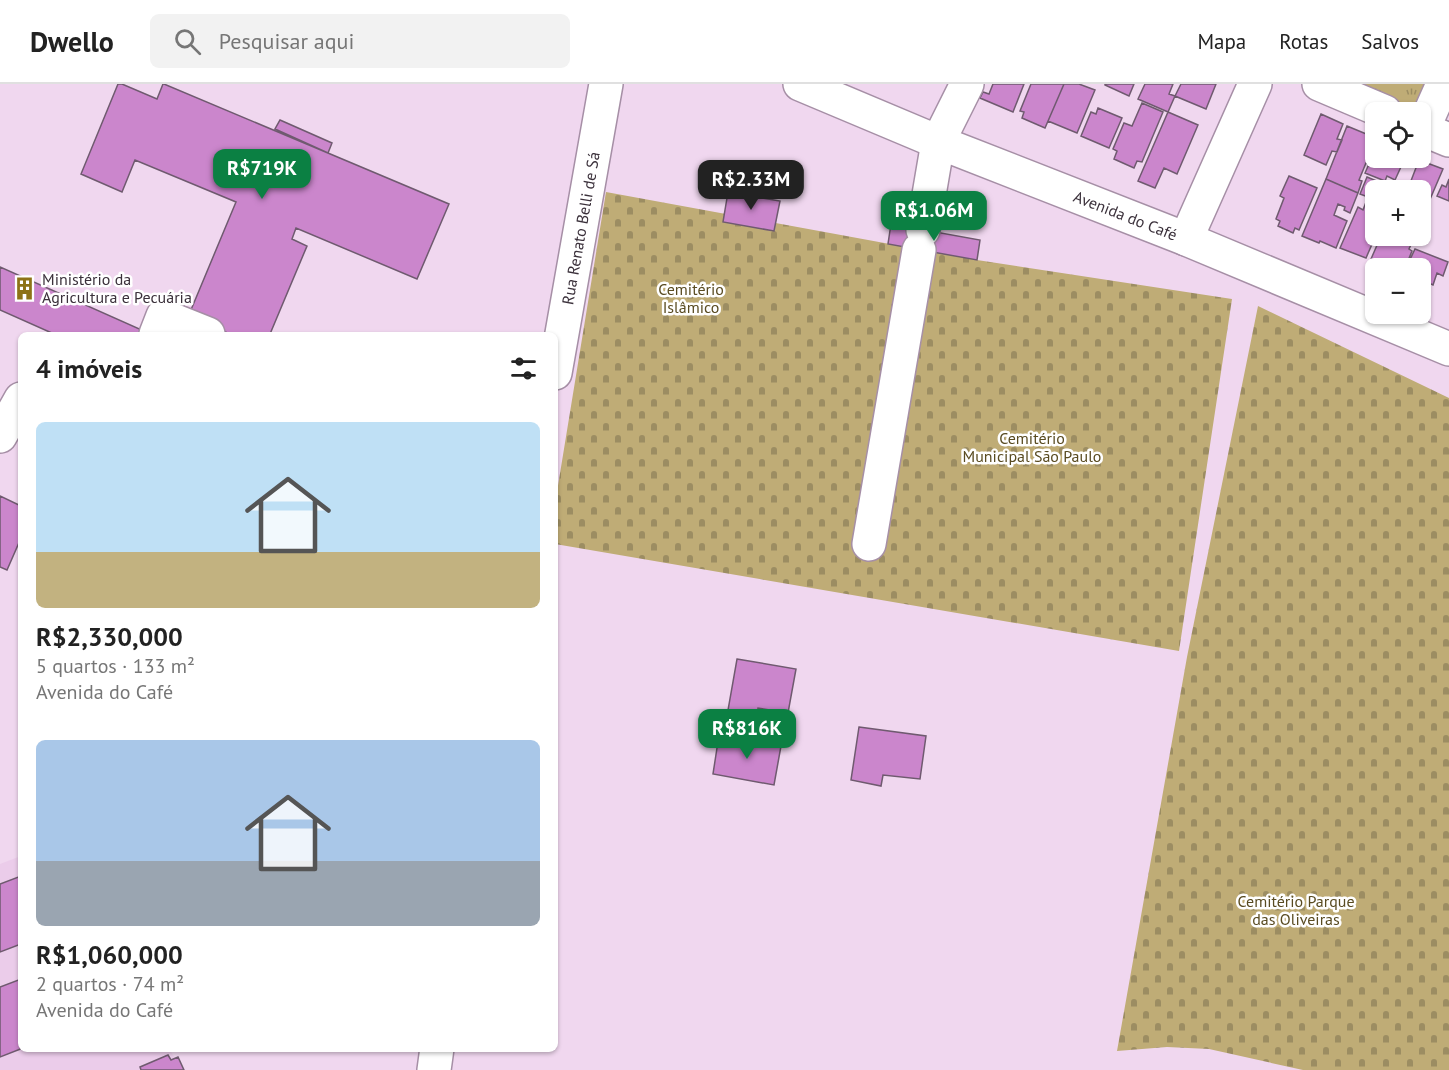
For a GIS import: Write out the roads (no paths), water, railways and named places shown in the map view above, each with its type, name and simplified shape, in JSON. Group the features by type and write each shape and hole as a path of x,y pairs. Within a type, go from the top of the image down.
{"street":[{"name":"Rua Renato Belli de Sá","path":"558,356 606,84"},
{"name":"Avenida do Café","path":"800,84 938,142 1186,239 1449,349"},
{"path":"869,544 938,142 967,84"},
{"path":"1186,239 1255,84"},
{"path":"1319,84 1365,104"},
{"path":"1431,132 1443,84"},
{"path":"160,325 197,332"},
{"path":"0,436 18,404"},
{"path":"434,1070 436,1052"}],"place":[{"name":"Ministério da Agricultura e Pecuária","path":"24,288"}],"park label":[{"name":"Cemitério Islâmico","path":"691,298"},
{"name":"Cemitério Municipal São Paulo","path":"1032,447"},
{"name":"Cemitério Parque das Oliveiras","path":"1296,910"}]}
